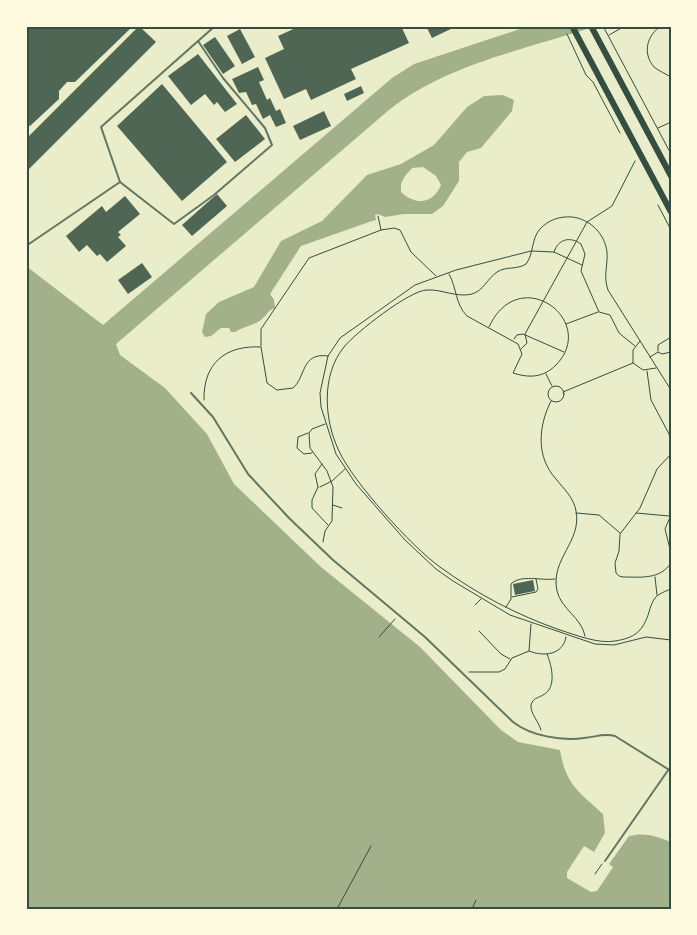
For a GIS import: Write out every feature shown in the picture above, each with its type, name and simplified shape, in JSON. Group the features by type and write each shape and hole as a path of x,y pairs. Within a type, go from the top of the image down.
{"highway":[{"path":"572,26 671,212"},
{"path":"592,29 671,176"}],"lane":[{"path":"198,41 223,78 265,128 272,144 214,195 174,224 120,182 101,127 198,41 215,26"},
{"path":"26,246 120,182"},
{"path":"191,393 205,407 248,474 288,518 398,614 524,731 542,736 583,738 605,733 615,736 671,771"},
{"path":"605,861 671,766"}],"path":[{"path":"603,26 671,154"},
{"path":"608,35 625,26"},
{"path":"661,26 654,31 649,39 647,50 649,60 656,68 671,78"},
{"path":"569,36 571,46 586,75 592,82 623,138"},
{"path":"657,129 669,123"},
{"path":"521,349 527,343 525,334 587,222 612,206 636,162 631,154"},
{"path":"657,203 671,230"},
{"path":"378,216 381,230"},
{"path":"671,390 608,290 604,273 607,254 606,244 599,232 587,222 570,217 550,221 536,234 528,261 523,266 497,272 475,293 457,294 425,290 414,294 360,331 342,349 334,363 327,394 335,442 345,463 386,514 419,550 451,575 505,608 548,626 585,637 606,641 655,636 671,640"},
{"path":"328,356 319,356 309,361 293,388 277,390 267,384 261,347 261,329 309,258 381,230 394,228 400,230 410,252 436,276"},
{"path":"554,252 560,242 571,239 584,249 583,277 599,312"},
{"path":"582,265 554,252 531,251 436,276 410,289 340,338 328,356 320,393 326,424 336,454 345,468 356,484 405,540 436,569 481,599 531,624 567,636 605,645 620,644 632,639 643,627 653,601 657,596 671,589"},
{"path":"448,273 457,294 461,310 467,316 514,340 521,349 522,354 513,373 529,376 545,374 557,364 564,353 568,338 566,324 559,312 544,300 531,298 511,301 499,309 489,327"},
{"path":"410,289 414,294"},
{"path":"566,324 599,312 610,315 618,333 635,346"},
{"path":"514,340 518,334 525,334 564,353"},
{"path":"658,352 658,345 671,338"},
{"path":"640,341 635,346 632,354 633,363 639,369 647,371 657,368"},
{"path":"205,407 204,389 206,377 220,358 248,346 261,347"},
{"path":"650,357 658,352 662,354 671,352"},
{"path":"563,392 633,363"},
{"path":"647,371 651,400 669,434 671,442"},
{"path":"545,374 553,387"},
{"path":"553,387 548,394 551,401 542,429 542,455 545,466 571,498 576,514 575,532 558,564 556,579 561,602 580,625 585,637"},
{"path":"553,387 558,387 563,392"},
{"path":"551,401 560,401 563,397 563,392"},
{"path":"312,453 304,454 297,448 298,437 326,424"},
{"path":"309,433 312,453 323,464 332,481 332,521 328,525 324,536 324,551"},
{"path":"671,454 654,474 636,513 620,534 619,550 615,563 616,573 623,578 654,576 671,563"},
{"path":"323,464 315,474 318,487 312,500 312,508 328,525"},
{"path":"318,487 332,481 345,468"},
{"path":"332,505 342,508"},
{"path":"636,513 670,516 665,528 671,553"},
{"path":"576,514 599,515 620,534"},
{"path":"654,576 657,596"},
{"path":"512,596 536,592 538,589 536,579"},
{"path":"505,608 512,596 512,582 556,579"},
{"path":"475,606 481,599"},
{"path":"379,637 398,614"},
{"path":"529,651 531,624"},
{"path":"479,630 501,654 511,659"},
{"path":"463,673 499,672 505,669 511,659 529,651 547,654 560,649 567,636"},
{"path":"542,736 532,704 534,699 547,692 552,683 552,670 547,654"},
{"path":"337,909 371,846"},
{"path":"595,874 605,861"},
{"path":"472,909 476,900"}],"shaded area":[{"path":"529,26 596,26 488,60 435,81 411,94 389,110 116,344 120,355 165,388 207,434 234,484 321,567 420,647 501,730 518,742 560,750 566,772 574,786 603,814 605,833 594,852 584,846 567,872 567,878 591,892 597,891 613,867 609,864 629,836 640,834 655,836 671,842 671,909 26,909 26,266 103,325 392,78 414,64"},
{"path":"503,95 514,100 512,111 481,148 467,152 459,162 459,181 443,206 432,214 404,214 385,217 378,214 375,215 376,220 301,246 270,294 274,300 275,308 259,321 235,332 231,332 229,328 221,328 211,336 205,337 202,332 206,314 219,302 254,287 281,241 322,221 367,175 401,164 434,145 467,107 484,96","holes":["423,167 436,176 441,185 438,191 429,199 418,201 401,192 401,184 412,168"]}],"building":[{"path":"26,26 133,26 75,82 67,82 59,91 59,99 30,126 26,123"},
{"path":"139,26 156,42 26,172 26,139"},
{"path":"300,26 401,26 409,43 351,69 356,79 311,100 306,89 284,99 265,58 284,49 278,36"},
{"path":"426,26 457,26 432,38"},
{"path":"240,29 255,57 242,64 227,36"},
{"path":"215,37 235,66 223,74 203,45"},
{"path":"198,54 237,104 225,112 217,102 214,105 205,94 191,105 168,76"},
{"path":"258,67 264,80 259,82 267,100 270,98 276,111 280,109 286,123 276,127 270,115 263,119 256,104 252,105 246,92 239,93 232,79"},
{"path":"162,84 227,162 182,201 117,126"},
{"path":"361,86 364,93 347,101 344,94"},
{"path":"324,111 331,126 300,140 293,126"},
{"path":"246,115 265,139 235,162 216,139"},
{"path":"217,194 227,206 192,236 182,225"},
{"path":"125,196 140,214 118,232 121,235 118,237 126,246 107,262 100,254 97,256 87,245 79,252 66,236 102,206 106,212"},
{"path":"142,263 152,277 128,294 118,280"},
{"path":"533,580 535,591 515,595 513,584"}]}
